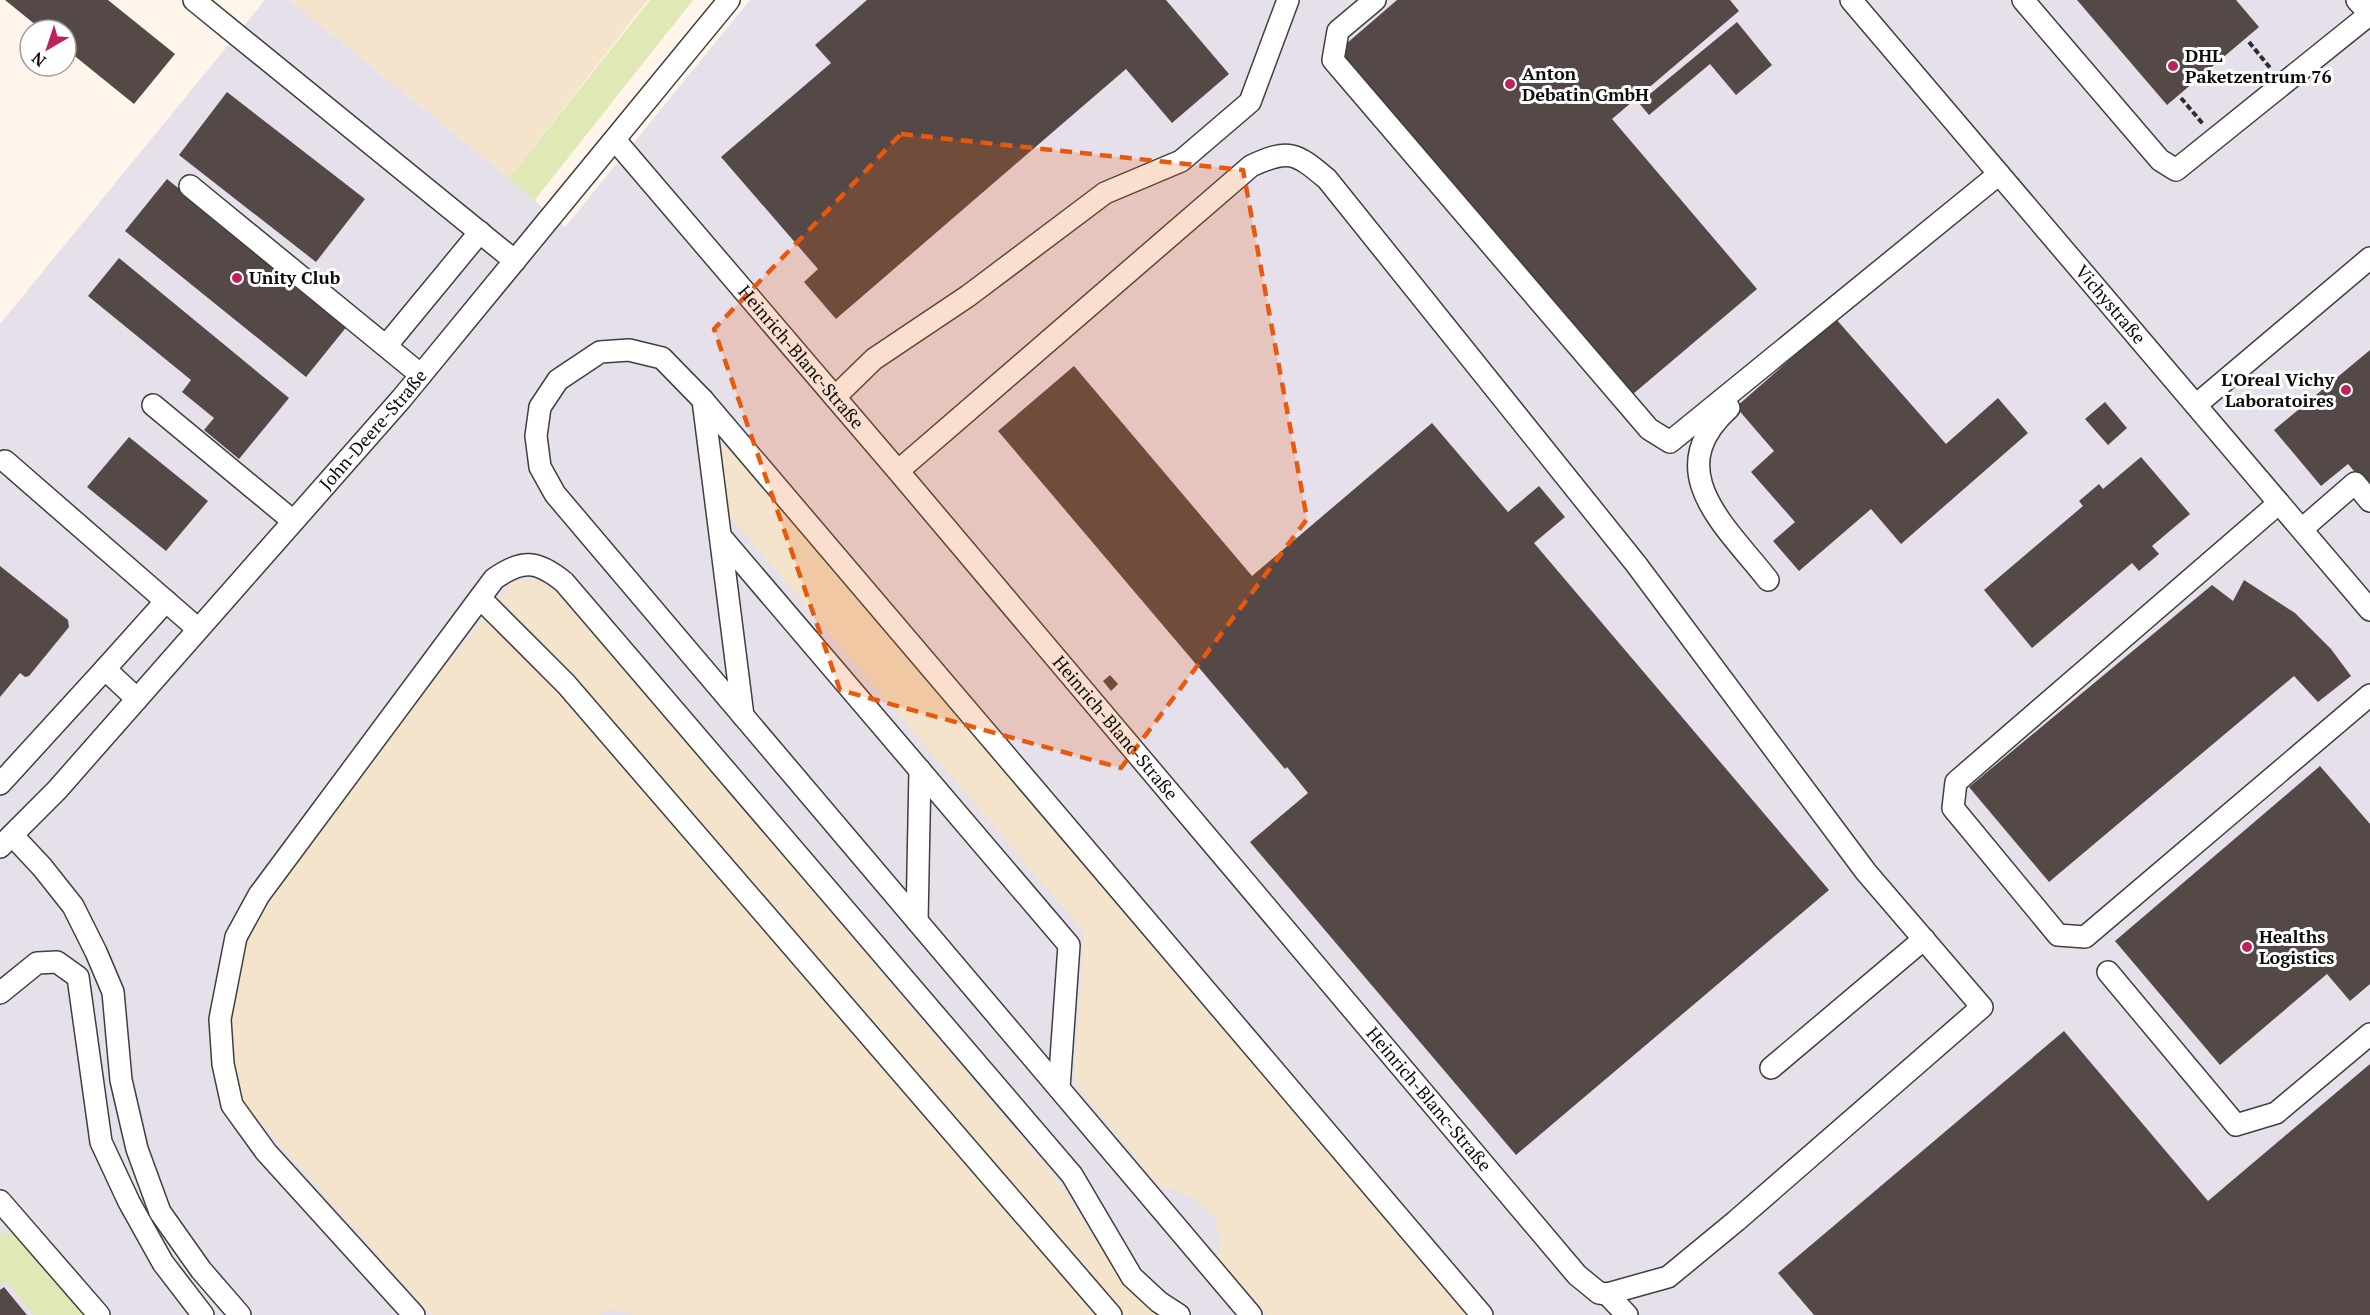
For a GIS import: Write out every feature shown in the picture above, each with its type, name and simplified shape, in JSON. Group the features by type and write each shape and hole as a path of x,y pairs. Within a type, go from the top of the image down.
{"street":[{"path":"194,0 515,261"},
{"name":"John-Deere-Straße","path":"6,842 57,790 421,375 729,0"},
{"path":"835,398 874,359 968,296 1105,193 1181,161 1250,102 1288,0"},
{"path":"1375,0 1338,31 1333,60 1649,429 1670,442 2003,178"},
{"name":"Vichystraße","path":"1851,0 2370,610"},
{"path":"2023,0 2160,160 2176,170 2370,14 2357,0"},
{"name":"Heinrich-Blanc-Straße","path":"615,140 898,471 1577,1275 1599,1293 1617,1291 1627,1315"},
{"path":"898,471 1251,166 1270,157 1292,154 1327,179 1636,564 1866,872 1983,1007 1736,1221 1668,1276 1617,1291"},
{"path":"1768,580 1710,506 1702,487 1698,477 1699,451 1707,432 1726,410 2003,178"},
{"path":"190,186 421,375"},
{"path":"386,346 480,232"},
{"path":"2196,405 2370,258"},
{"path":"1251,1315 555,494 540,467 536,436 540,407 558,380 600,352 629,350 662,358 703,400 1482,1315"},
{"path":"703,400 743,716"},
{"path":"153,405 293,521"},
{"path":"5,460 198,629"},
{"path":"2302,529 2355,483 2370,501"},
{"path":"2279,503 1956,782 1953,808 2058,935 2085,937 2370,695"},
{"path":"721,537 1069,945 1059,1088"},
{"path":"414,1315 266,1152 232,1105 223,1064 220,1019 236,937 259,896 494,579 510,567 525,565 546,567 564,582 1072,1176 1132,1277 1159,1302 1179,1315"},
{"path":"480,598 566,684 1111,1315"},
{"path":"0,784 166,601"},
{"path":"105,669 137,699"},
{"path":"917,921 920,770"},
{"path":"6,842 42,867 73,906 96,952 113,992 121,1080 137,1149 160,1212 201,1270 240,1315"},
{"path":"1771,1068 1924,939"},
{"path":"0,993 37,963 57,963 78,976 101,1142 129,1202 163,1263 203,1315"},
{"path":"2108,972 2236,1125 2276,1113 2370,1034"},
{"path":"4,1213 99,1315"}],"path":[{"path":"2249,42 2283,84"},
{"path":"2181,98 2215,138"}],"highlighted area":[{"path":"901,134 1243,170 1307,519 1121,768 840,690 714,329"}],"shaded area":[{"path":"265,0 290,0 509,178 565,227 750,0 2370,0 2370,1315 0,1315 0,324"},
{"path":"290,0 648,0 509,178"},
{"path":"718,444 728,445 1467,1315 1267,1315 1217,1256 1221,1240 1215,1218 1190,1196 1158,1185 1074,1081 1084,932 728,514"},
{"path":"536,579 560,593 1060,1183 1128,1290 1159,1315 637,1315 608,1309 600,1315 431,1315 244,1104 223,1064 220,1019 259,895 513,582"}],"green space":[{"path":"650,0 693,0 534,201 509,178"},
{"path":"0,1233 11,1233 23,1238 90,1315 34,1315 7,1281 0,1286"}],"building":[{"path":"5,0 108,0 175,54 134,104 78,59 78,18 27,18"},
{"path":"867,0 1166,0 1229,74 1172,123 1126,69 836,319 804,282 818,269 721,157 831,63 815,45"},
{"path":"1397,0 1730,0 1739,11 1612,119 1757,289 1633,394 1339,50"},
{"name":"DHL Paketzentrum 76","path":"2077,0 2236,0 2259,27 2167,105"},
{"path":"1737,22 1772,65 1736,95 1710,64 1649,115 1639,103"},
{"path":"227,92 365,199 316,262 179,155"},
{"name":"Unity Club","path":"167,179 348,325 306,377 125,231"},
{"path":"119,258 289,398 239,459 204,430 214,418 182,392 191,380 88,296"},
{"path":"1836,319 1946,444 1998,398 2028,433 1901,544 1871,509 1799,571 1773,541 1795,522 1751,472 1774,451 1736,407"},
{"name":"L'Oreal Vichy Laboratoires","path":"2370,350 2370,490 2348,464 2321,486 2274,430"},
{"path":"1074,366 1252,576 1432,423 1508,512 1539,486 1565,517 1534,543 1829,890 1516,1155 1250,842 1308,793 1287,767 1285,769 998,431"},
{"path":"2105,402 2127,428 2108,445 2085,419"},
{"path":"129,437 208,501 166,551 87,487"},
{"path":"2141,457 2190,514 2152,546 2159,554 2139,571 2132,563 2032,648 1984,590 2083,506 2079,501 2099,484 2103,489"},
{"path":"0,566 68,620 69,627 29,676 25,677 20,673 0,697"},
{"path":"2244,580 2295,613 2331,649 2351,676 2318,702 2294,676 2049,882 1969,787 2212,585 2233,601"},
{"path":"1110,675 1118,684 1111,691 1103,681"},
{"path":"2320,766 2370,824 2370,984 2350,1001 2327,974 2220,1065 2115,941"},
{"path":"2064,1031 2208,1201 2370,1064 2370,1315 1814,1315 1778,1273"},
{"path":"4,1287 27,1315 0,1315 0,1290"}],"place":[{"name":"DHL Paketzentrum 76","path":"2173,66"},
{"name":"Anton Debatin GmbH","path":"1510,84"},
{"name":"Unity Club","path":"237,278"},
{"name":"L'Oreal Vichy Laboratoires","path":"2346,390"},
{"name":"Healths Logistics","path":"2247,947"}]}
